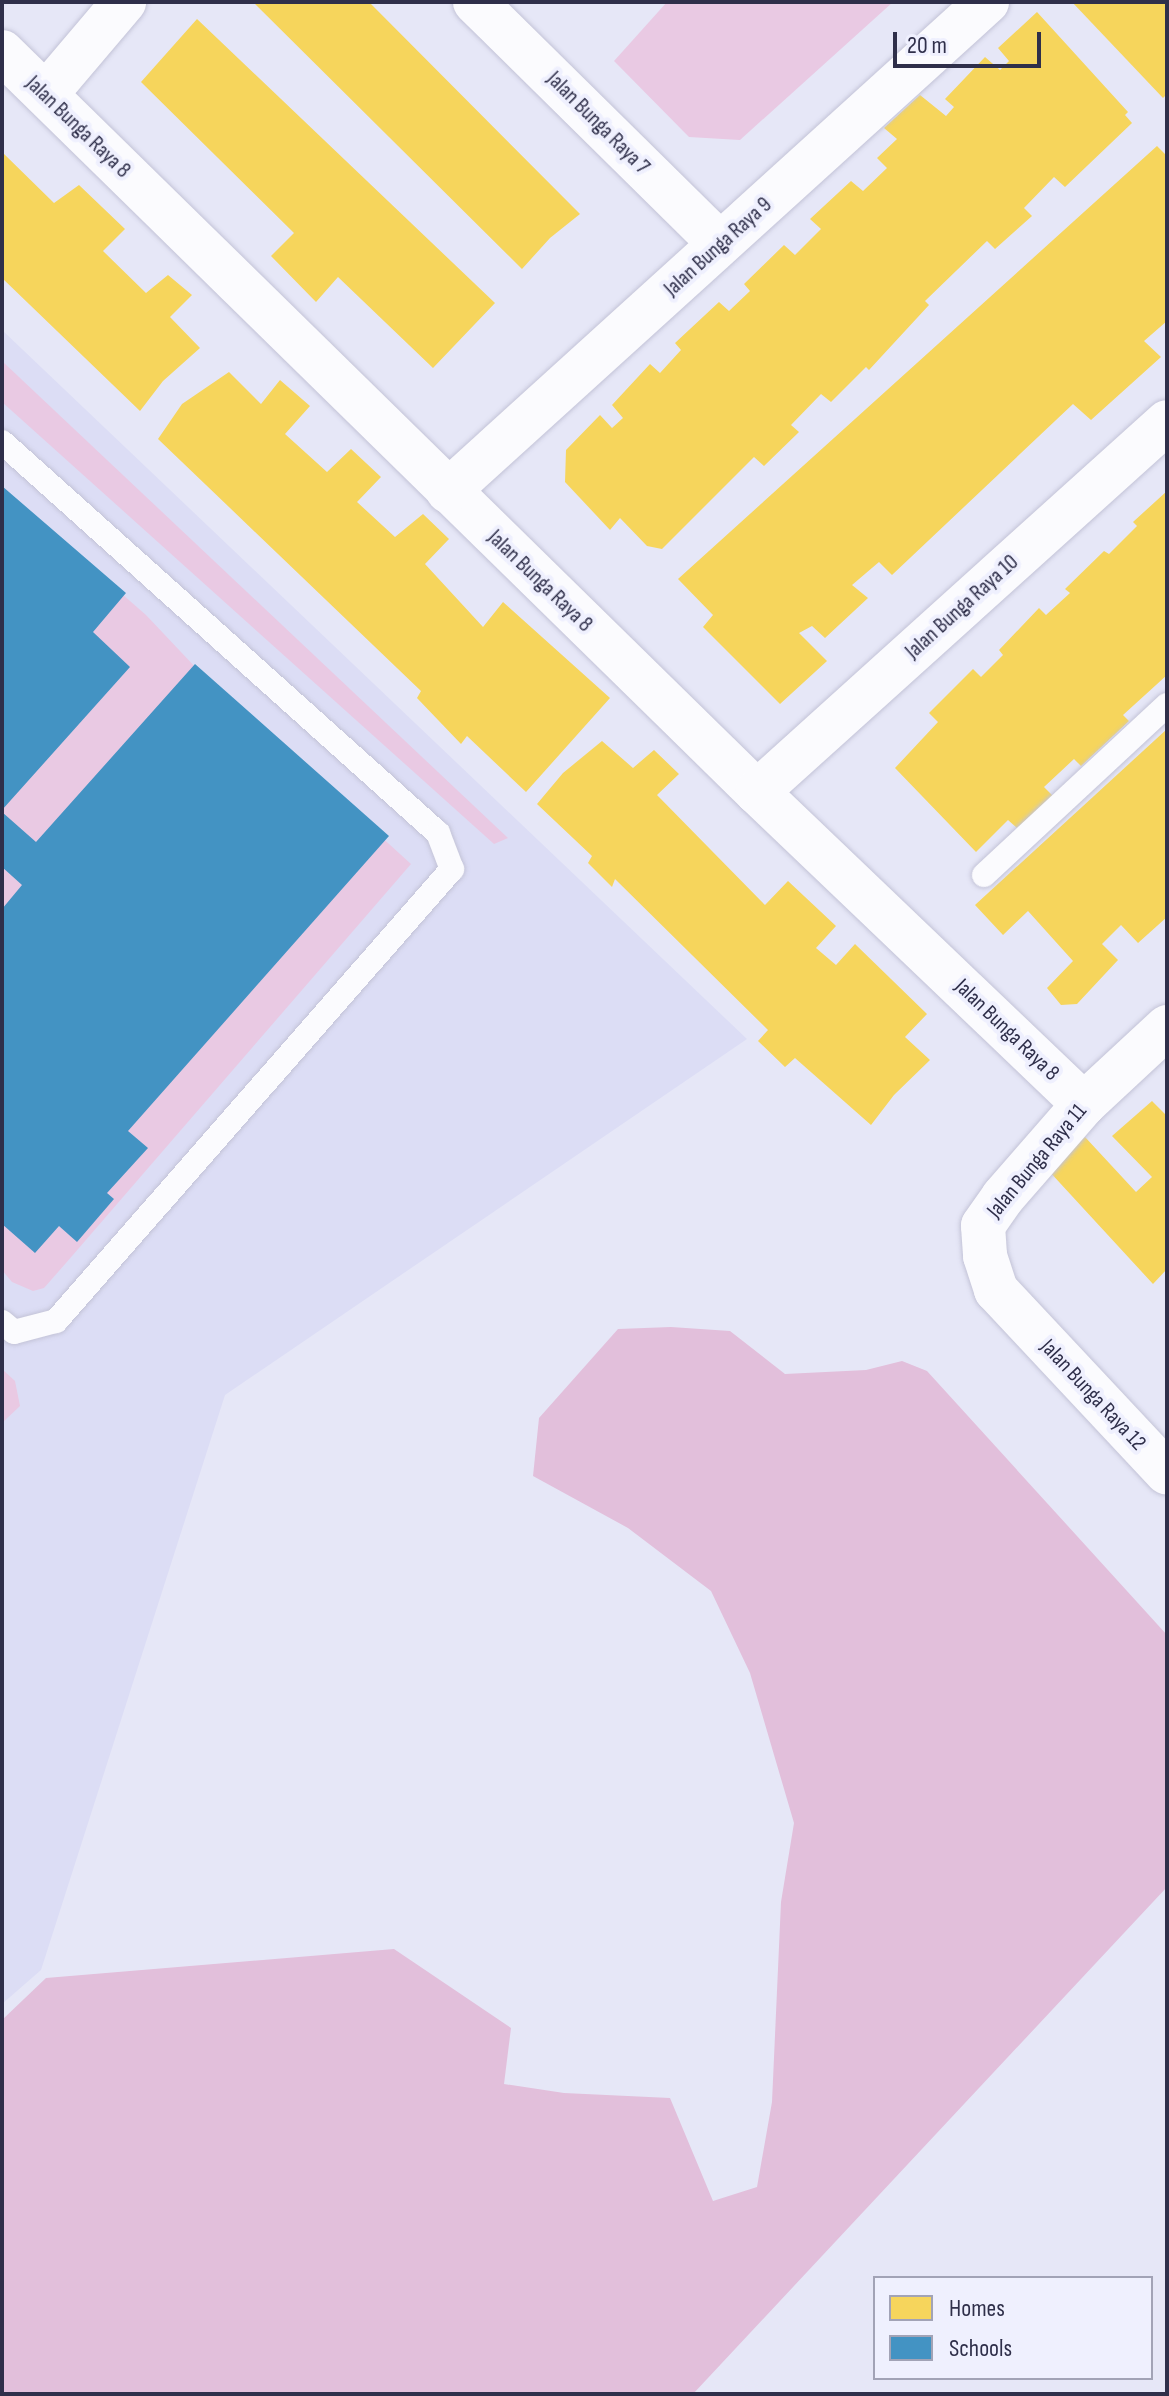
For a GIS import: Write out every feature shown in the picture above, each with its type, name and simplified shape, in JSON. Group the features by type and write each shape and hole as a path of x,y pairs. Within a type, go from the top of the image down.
{"street":[{"path":"46,94 124,2"},
{"name":"Jalan Bunga Raya 7","path":"475,2 720,244"},
{"name":"Jalan Bunga Raya 9","path":"448,491 987,2"},
{"name":"Jalan Bunga Raya 8","path":"2,52 757,792 1084,1104"},
{"name":"Jalan Bunga Raya 10","path":"757,792 1167,422"},
{"name":"Jalan Bunga Raya 11","path":"1019,1317 996,1290 985,1256 983,1226 1003,1197 1084,1104 1167,1027"},
{"name":"Jalan Bunga Raya 12","path":"1019,1317 1167,1473"}],"lane":[{"path":"2,442 438,833 452,869 56,1321 14,1332 2,1322"},
{"path":"984,875 1167,705"}],"shaded area":[{"path":"667,2 893,2 740,140 689,137 614,61"},
{"path":"2,330 747,1039 225,1395 41,1970 2,2004"},
{"path":"2,361 508,838 494,844 2,402"},
{"path":"2,489 146,615 198,670 411,864 44,1288 33,1291 12,1282 2,1270"},
{"path":"671,1327 730,1331 785,1374 866,1370 902,1361 927,1371 1167,1635 1167,1887 693,2394 2,2394 2,2020 46,1978 394,1949 511,2028 504,2084 564,2093 670,2098 713,2201 757,2187 772,2102 781,1902 794,1823 750,1673 711,1591 628,1528 533,1476 539,1418 618,1329"},
{"path":"2,1369 15,1381 20,1406 2,1423"}],"building: Homes":[{"path":"253,2 369,2 580,214 550,238 522,269"},
{"path":"1072,2 1167,2 1167,94 1163,98"},
{"path":"1037,12 1128,112 1125,115 1132,123 1065,187 1054,177 1024,208 1032,216 995,249 987,241 925,301 929,305 869,370 866,367 831,402 821,394 791,425 799,432 764,466 754,457 662,549 647,546 620,518 610,530 565,482 566,450 600,415 612,428 623,418 612,405 650,364 660,373 681,350 675,343 719,302 729,311 750,291 744,284 784,245 795,255 821,229 810,219 851,181 863,191 887,168 877,158 897,139 884,128 920,95 946,116 954,107 945,99 985,57 1000,70 1009,61 998,48"},
{"path":"197,19 495,303 433,368 338,277 316,302 271,256 294,233 141,82"},
{"path":"1157,146 1167,156 1167,321 1144,341 1161,357 1091,420 1073,404 892,575 879,562 852,585 868,598 825,638 812,626 799,633 827,661 780,704 703,627 713,615 678,579"},
{"path":"2,152 54,203 79,185 125,229 103,251 146,293 168,275 192,295 170,317 200,348 163,381 140,411 2,278"},
{"path":"229,372 261,404 280,380 310,406 285,434 327,472 351,449 381,477 357,502 395,537 423,514 449,539 425,564 483,627 503,602 610,698 526,792 467,736 461,744 417,698 421,691 158,439 182,404"},
{"path":"1167,491 1167,675 1123,715 1129,721 1081,766 1074,759 1044,787 1053,796 1017,828 1008,820 976,852 895,768 938,722 929,713 973,669 981,677 1003,655 999,650 1039,608 1046,615 1070,593 1065,589 1104,551 1109,554 1137,526 1133,522"},
{"path":"1167,729 1167,917 1138,943 1121,925 1102,944 1118,960 1077,1004 1061,1005 1047,988 1073,961 1028,911 1003,935 975,905"},
{"path":"602,741 633,768 654,750 679,774 657,795 765,905 788,881 836,926 816,948 836,965 855,944 927,1014 905,1037 930,1060 894,1095 871,1125 795,1058 785,1067 758,1041 768,1030 615,879 612,887 588,863 592,856 537,804 563,773"},
{"path":"1152,1101 1167,1116 1167,1269 1153,1284 1048,1170 1085,1137 1136,1192 1152,1177 1112,1136"}],"building: Schools":[{"path":"2,486 126,593 93,632 130,667 2,810"},
{"path":"195,664 389,836 128,1131 148,1148 107,1193 114,1199 77,1242 59,1226 35,1253 2,1224 2,909 22,885 2,867 2,812 36,842"}]}
